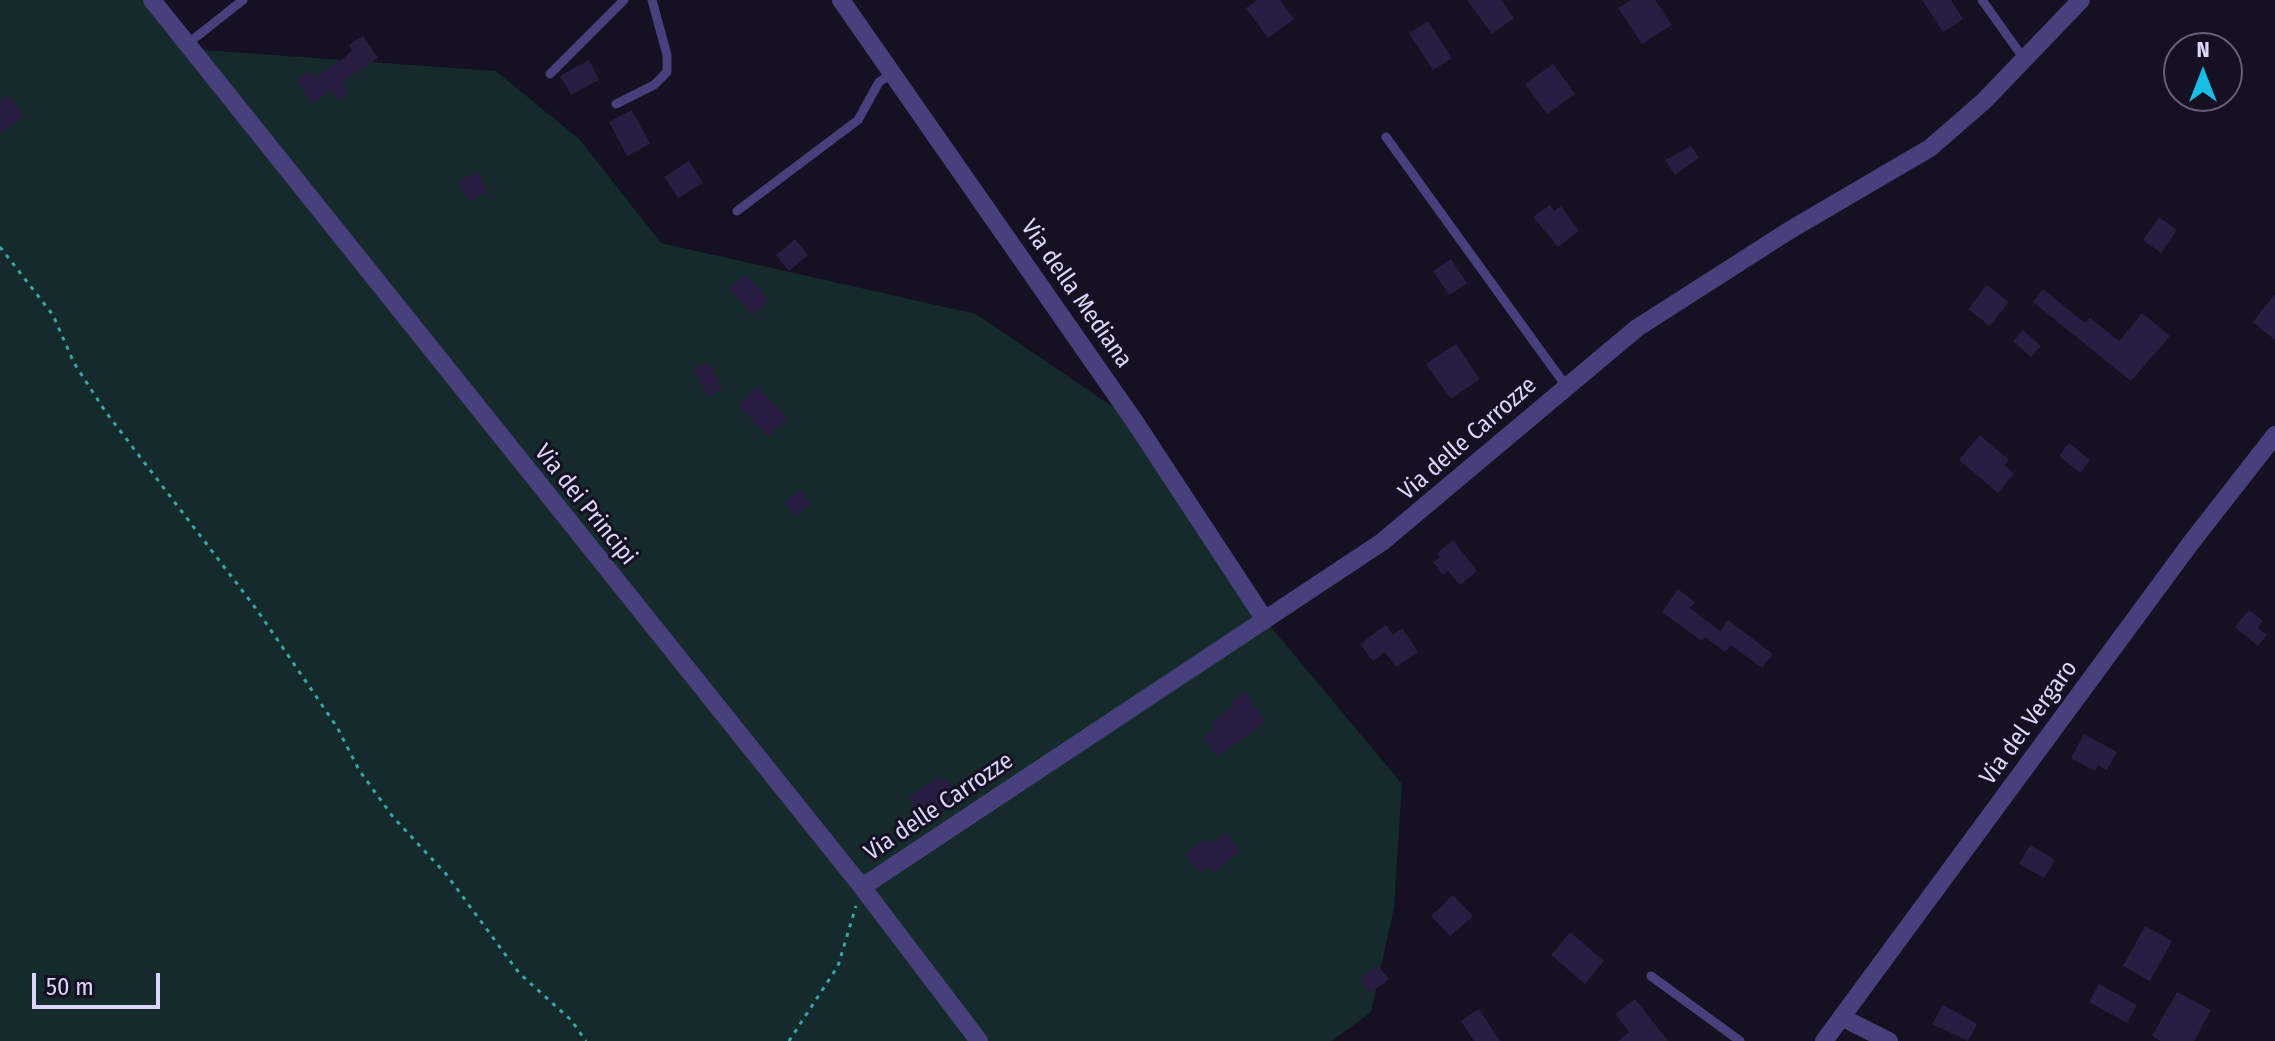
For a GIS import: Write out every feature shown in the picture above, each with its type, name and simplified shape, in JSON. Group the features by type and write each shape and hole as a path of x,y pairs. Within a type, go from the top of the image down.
{"street":[{"name":"Via dei Principi","path":"152,0 862,887 979,1041"},
{"name":"Via della Mediana","path":"841,0 1135,422 1265,620"},
{"name":"Via delle Carrozze","path":"862,887 1403,526 1566,386 1645,323 1790,230 1930,148 1984,101 2081,0"},
{"name":"Via del Vergaro","path":"1824,1041 2190,544 2275,435"},
{"path":"1843,1018 1889,1041"}],"lane":[{"path":"186,45 243,0"},
{"path":"550,74 624,0"},
{"path":"616,104 654,85 667,72 667,55 652,0"},
{"path":"1982,0 2024,59"},
{"path":"737,211 858,120 879,82 893,73"},
{"path":"1386,137 1566,386"},
{"path":"1651,976 1740,1041"}],"path":[{"path":"0,247 53,315 74,363 105,411 257,610 337,727 359,770 393,817 446,874 519,973 571,1020 586,1041"},
{"path":"789,1041 838,966 862,887"}],"green space":[{"path":"0,0 152,0 190,49 496,71 580,140 661,243 976,314 1135,422 1265,620 1402,784 1394,908 1371,1012 1332,1041 0,1041"}],"building":[{"path":"1257,0 1280,0 1294,19 1268,38 1246,8"},
{"path":"1467,0 1501,0 1514,18 1492,34"},
{"path":"1631,0 1655,0 1672,25 1642,44 1618,8"},
{"path":"1922,0 1951,0 1963,19 1943,32"},
{"path":"1428,21 1452,58 1433,70 1409,33"},
{"path":"363,36 378,58 342,82 349,93 338,101 331,91 312,104 297,80 310,71 314,77 344,58 352,50 349,45"},
{"path":"589,60 599,80 571,95 560,76"},
{"path":"1553,64 1575,94 1547,114 1525,84"},
{"path":"9,95 24,117 0,133 0,101"},
{"path":"632,110 650,144 627,156 609,122"},
{"path":"1691,146 1699,158 1675,175 1665,160"},
{"path":"689,161 703,183 678,198 664,177"},
{"path":"477,172 488,191 469,202 458,182"},
{"path":"1550,205 1554,211 1561,206 1579,231 1558,247 1533,217"},
{"path":"2159,217 2177,230 2161,253 2143,240"},
{"path":"795,239 808,255 789,271 776,255"},
{"path":"1451,259 1467,283 1449,295 1433,271"},
{"path":"746,274 769,301 752,316 729,289"},
{"path":"1987,285 2009,302 1990,326 1968,309"},
{"path":"2043,289 2085,323 2090,318 2119,341 2142,313 2170,336 2131,381 2033,302"},
{"path":"2275,294 2275,340 2253,322"},
{"path":"2023,330 2041,346 2031,357 2013,341"},
{"path":"1456,344 1480,379 1451,399 1426,364"},
{"path":"708,362 723,389 708,397 693,370"},
{"path":"757,386 788,418 768,437 737,405"},
{"path":"1980,435 2009,460 2004,465 2014,474 1998,493 1959,460"},
{"path":"2069,443 2090,460 2080,473 2059,456"},
{"path":"801,489 811,504 795,516 784,502"},
{"path":"1453,540 1477,571 1460,585 1448,571 1443,575 1433,562 1440,557 1437,553"},
{"path":"1678,589 1695,602 1690,608 1720,631 1728,620 1773,654 1762,668 1731,645 1725,652 1705,637 1702,641 1662,612"},
{"path":"2249,610 2263,621 2258,628 2267,635 2258,646 2235,627"},
{"path":"1386,625 1393,635 1402,628 1418,652 1396,667 1385,652 1373,661 1360,644"},
{"path":"1245,692 1266,722 1217,757 1203,737 1215,728 1211,722 1234,706 1231,701"},
{"path":"2084,734 2117,752 2107,770 2098,765 2095,771 2071,758"},
{"path":"939,776 943,782 946,779 957,794 951,798 955,802 926,823 908,798"},
{"path":"1226,833 1241,852 1212,874 1207,867 1200,873 1185,854 1206,838 1211,844"},
{"path":"2030,845 2055,860 2044,878 2019,864"},
{"path":"1453,895 1473,916 1450,936 1431,916"},
{"path":"2145,926 2172,941 2150,981 2123,966"},
{"path":"1570,932 1604,961 1585,984 1551,955"},
{"path":"1377,965 1389,979 1371,993 1359,979"},
{"path":"2099,984 2137,1005 2127,1023 2089,1002"},
{"path":"2177,992 2211,1010 2194,1041 2161,1041 2152,1036"},
{"path":"1635,999 1668,1041 1618,1041 1629,1032 1615,1014"},
{"path":"1943,1005 1977,1024 1968,1041 1932,1024"},
{"path":"1479,1009 1500,1041 1474,1041 1461,1021"}]}
